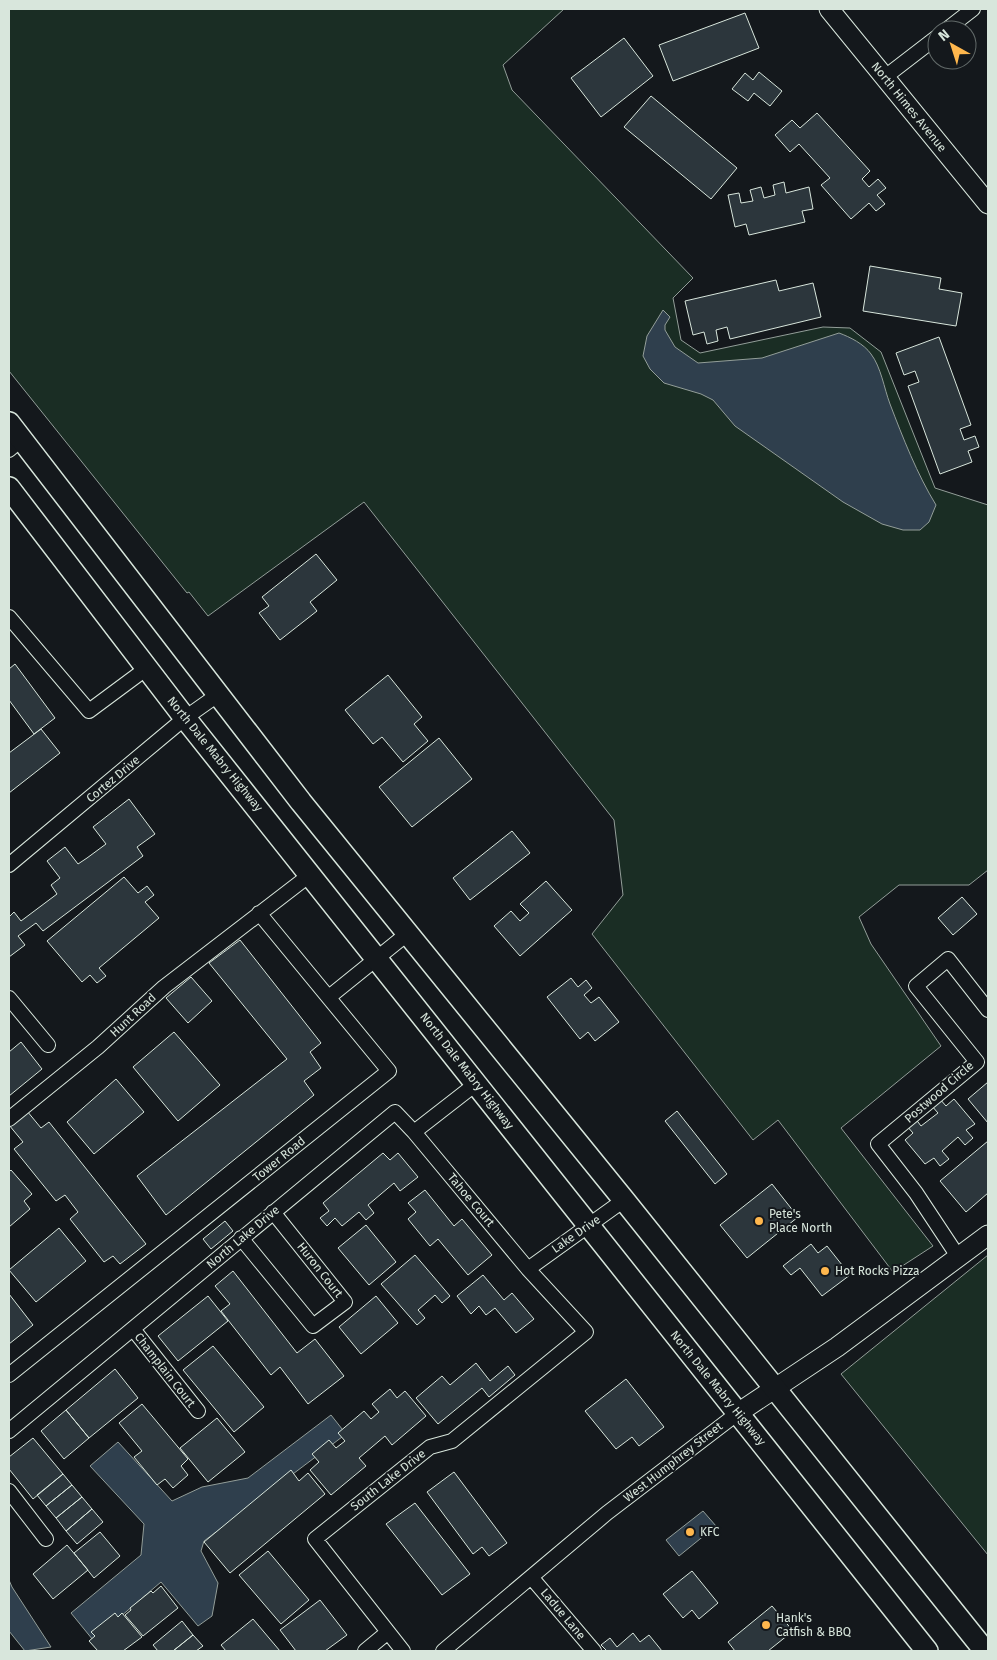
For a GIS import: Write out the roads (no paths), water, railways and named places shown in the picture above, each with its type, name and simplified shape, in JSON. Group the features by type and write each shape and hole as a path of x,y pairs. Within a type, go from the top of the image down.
{"main road":[{"path":"13,438 219,694 301,802 624,1200 985,1651"},
{"name":"North Dale Mabry Highway","path":"9,488 185,718 311,874 927,1651"}],"street":[{"name":"North Himes Avenue","path":"830,9 988,204"},
{"path":"959,20 973,9"},
{"path":"885,77 927,45"},
{"path":"9,617 88,712 147,668"},
{"name":"Cortez Drive","path":"9,865 185,718 219,694"},
{"name":"Hunt Road","path":"9,1120 98,1047 164,987 259,912 311,874"},
{"name":"Tower Road","path":"9,1375 389,1071 259,912"},
{"path":"329,997 408,934"},
{"name":"Postwood Circle","path":"959,1258 916,1193 878,1144 977,1062 916,986 948,958 988,1010"},
{"path":"9,998 48,1045"},
{"path":"414,1132 477,1083"},
{"name":"North Lake Drive","path":"9,1431 395,1112 414,1132"},
{"name":"Tahoe Court","path":"414,1132 528,1269"},
{"name":"Lake Drive","path":"528,1269 624,1200"},
{"name":"Huron Court","path":"241,1238 313,1326 345,1302 273,1212"},
{"name":"West Humphrey Street","path":"443,1651 603,1516 738,1413 774,1387 837,1347 988,1235"},
{"name":"South Lake Drive","path":"388,1632 315,1539 430,1447 452,1441 586,1332 528,1269"},
{"name":"Champlain Court","path":"133,1329 198,1412"},
{"path":"9,1491 46,1539"},
{"name":"Ladue Lane","path":"531,1577 594,1651"},
{"path":"365,1651 388,1632 403,1651"}],"water":[{"path":"663,310 670,317 665,325 665,330 675,347 698,363 762,358 839,333 865,347 877,365 905,443 936,505 929,522 920,530 903,530 882,524 843,502 735,426 713,400 701,394 664,383 650,369 643,356 647,336"},
{"path":"331,1415 346,1434 204,1541 201,1551 218,1583 212,1616 198,1626 161,1582 93,1640 71,1613 141,1555 144,1524 90,1466 118,1442 172,1501 202,1487 248,1478"},
{"path":"703,1511 716,1526 679,1556 666,1540"},
{"path":"9,1580 51,1647 25,1651 9,1631"}],"place":[{"name":"Pete's Place North","path":"759,1221"},
{"name":"Hot Rocks Pizza","path":"825,1271"},
{"name":"KFC","path":"690,1532"},
{"name":"Hank's Catfish & BBQ","path":"766,1625"}]}
